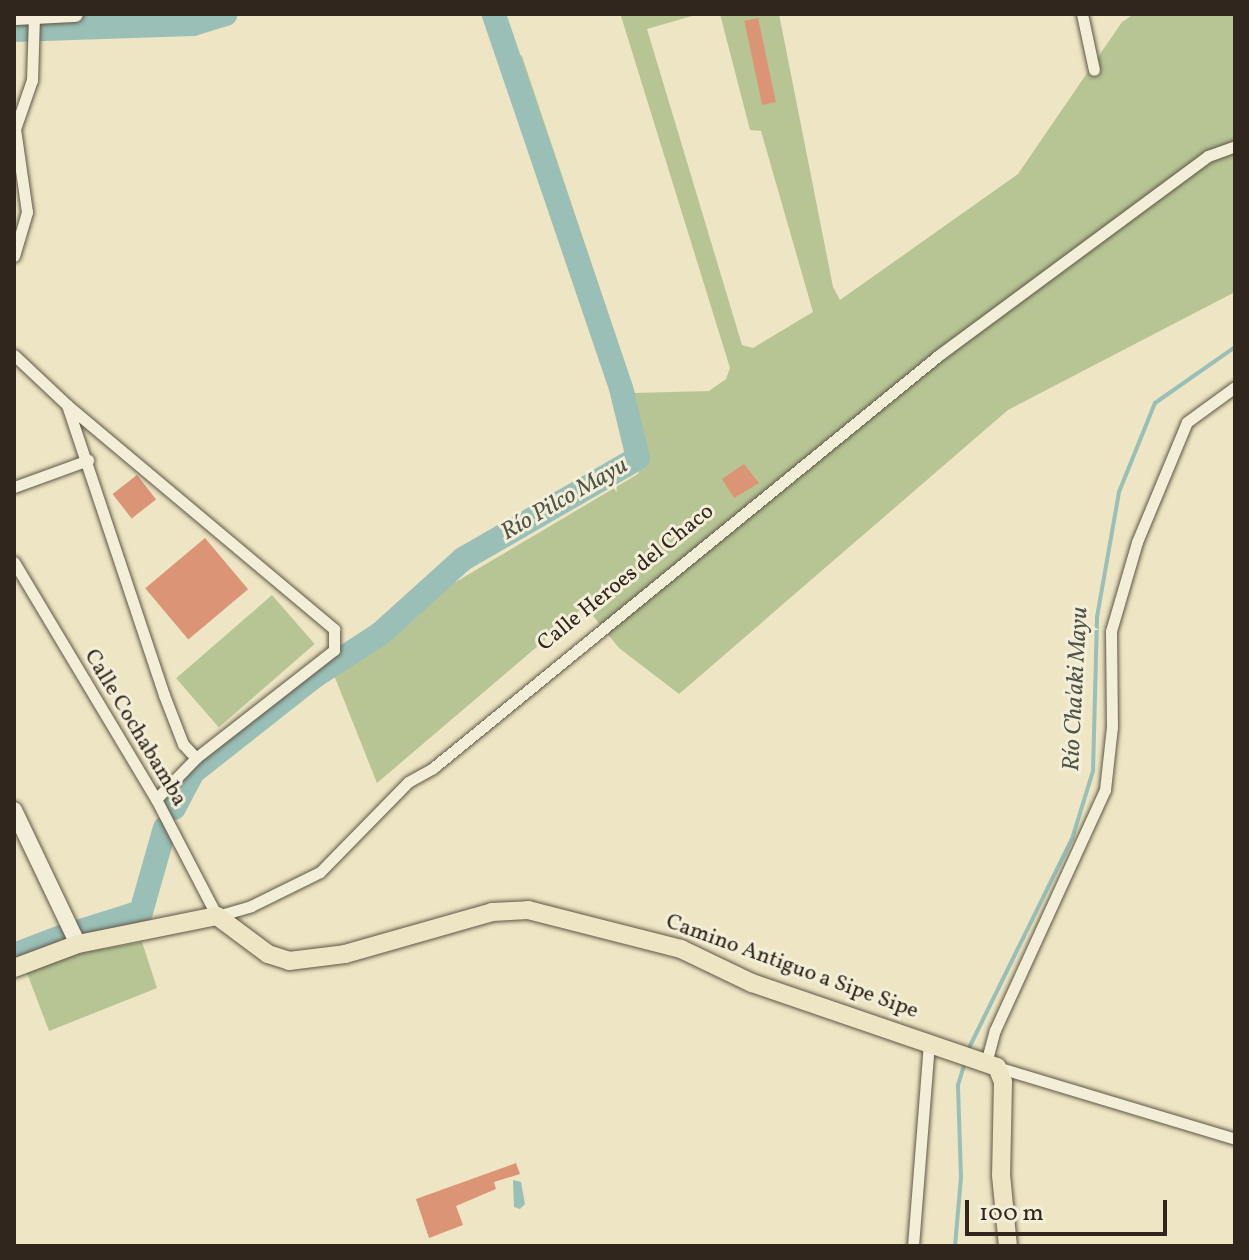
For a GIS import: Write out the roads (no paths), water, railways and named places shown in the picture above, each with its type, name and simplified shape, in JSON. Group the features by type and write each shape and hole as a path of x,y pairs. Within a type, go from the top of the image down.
{"main road":[{"name":"Camino Antiguo a Sipe Sipe","path":"217,916 268,954 289,961 345,954 492,912 528,910 681,949 752,983 988,1064"},
{"name":"Calle Heroes del Chaco","path":"14,968 78,944 217,916"},
{"path":"988,1064 1003,1082 1001,1175 1008,1246"}],"street":[{"path":"14,17 34,19 75,14"},
{"path":"1082,14 1094,70"},
{"path":"14,256 27,212 15,129 32,80 34,19"},
{"name":"Calle Heroes del Chaco","path":"217,916 320,872 408,782 433,768 939,355 1208,156 1235,146"},
{"path":"14,355 67,405 207,516 334,629 334,650 196,758 156,799"},
{"path":"1235,387 1187,422 1137,542 1111,631 1112,727 1105,790 995,1030 988,1064 1235,1139"},
{"path":"67,405 88,460 164,695 183,744 196,758"},
{"path":"14,487 88,460"},
{"name":"Calle Cochabamba","path":"14,562 156,799 217,916"},
{"path":"14,810 78,944"},
{"path":"913,1246 929,1042"}],"water":[{"path":"513,1180 521,1182 525,1204 520,1209 514,1207"}],"waterway":[{"name":"Río Pilco Mayu","path":"14,30 193,24 225,14"},
{"name":"Río Pilco Mayu","path":"174,808 193,772 315,676 380,634 463,559 638,458 621,388 494,14"},
{"name":"Río Cha'aki Mayu","path":"968,1050 1072,839 1093,771 1097,617 1119,492 1155,403 1235,347"},
{"path":"81,931 141,912 165,828"},
{"path":"14,955 66,935"},
{"name":"Río Cha'aki Mayu","path":"955,1246 961,1177 958,1085 965,1062"}]}
